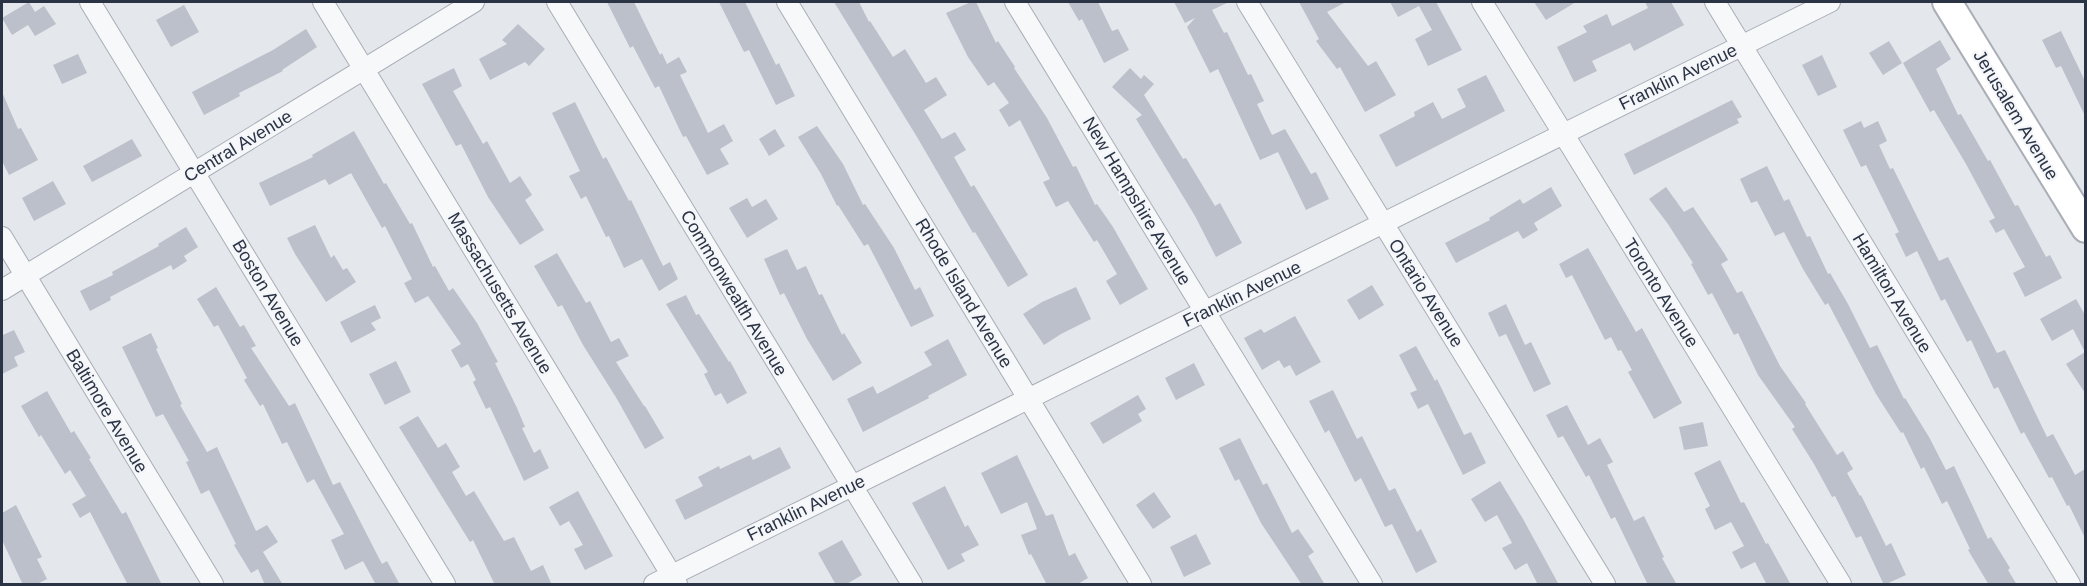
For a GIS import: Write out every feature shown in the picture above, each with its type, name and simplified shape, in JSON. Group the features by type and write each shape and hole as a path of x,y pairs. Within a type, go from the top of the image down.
{"main road":[{"name":"Jerusalem Avenue","path":"1947,2 2085,228"}],"street":[{"name":"Boston Avenue","path":"90,2 445,585"},
{"name":"Massachusetts Avenue","path":"323,2 674,580"},
{"name":"Central Avenue","path":"2,290 474,2"},
{"name":"Commonwealth Avenue","path":"557,2 912,585"},
{"name":"Rhode Island Avenue","path":"787,2 1141,585"},
{"name":"New Hampshire Avenue","path":"1015,2 1372,585"},
{"name":"Ontario Avenue","path":"1247,2 1605,585"},
{"name":"Toronto Avenue","path":"1482,2 1841,585"},
{"name":"Hamilton Avenue","path":"1715,2 2070,585"},
{"name":"Franklin Avenue","path":"654,585 674,580 851,486 1830,2"},
{"name":"Baltimore Avenue","path":"2,237 213,585"}],"building":[{"path":"29,2 35,12 44,6 56,24 35,36 28,25 12,35 2,18"},
{"path":"607,2 634,2 660,55 662,53 667,64 679,57 687,72 680,75 708,133 724,124 733,141 720,149 729,164 707,175 686,136 683,137 659,86 655,88 633,46 630,48"},
{"path":"719,2 745,2 776,65 779,63 795,96 776,105 749,50 744,52"},
{"path":"834,2 859,2 869,22 893,57 905,49 926,83 936,77 947,95 924,110 942,139 955,132 966,150 954,157 971,187 974,185 1028,275 1008,287"},
{"path":"976,2 996,43 998,41 1047,118 1073,167 1076,166 1095,205 1097,204 1113,227 1148,289 1120,305 1106,281 1117,274 1097,240 1094,242 1068,201 1056,207 1043,182 1050,179 1020,120 1009,127 999,110 1009,103 994,82 988,86 968,57 946,13"},
{"path":"1068,2 1098,2 1112,31 1118,29 1129,50 1104,63 1082,19 1079,21"},
{"path":"1174,2 1229,2 1212,10 1224,33 1227,32 1248,75 1251,74 1264,101 1257,104 1272,135 1285,129 1311,174 1316,172 1329,199 1306,210 1278,152 1260,160 1218,69 1210,73 1187,27 1195,18 1185,23"},
{"path":"1299,2 1346,2 1327,12 1368,66 1376,61 1396,95 1365,112 1340,67 1337,69 1316,41 1319,39"},
{"path":"1390,2 1436,2 1462,50 1428,66 1415,39 1432,30 1419,6 1398,17"},
{"path":"1534,2 1576,2 1546,20"},
{"path":"1645,2 1671,2 1684,25 1634,51 1630,43 1592,61 1597,71 1574,82 1557,47 1587,32 1583,26 1607,14 1612,26 1648,8"},
{"path":"184,5 199,32 171,47 156,20"},
{"path":"518,24 545,49 529,66 525,62 490,80 479,59 507,44 502,40"},
{"path":"306,29 317,47 283,71 239,93 240,96 204,115 192,92 273,50"},
{"path":"2061,31 2085,81 2085,116 2061,66 2056,68 2042,40"},
{"path":"1940,40 1951,59 1936,69 1958,115 1961,114 2015,206 2018,205 2046,257 2050,255 2062,278 2025,297 2013,273 2025,267 2004,229 1996,233 1989,221 1995,218 1966,164 1934,110 1930,112 1903,63"},
{"path":"1889,41 1902,63 1883,75 1869,53"},
{"path":"78,54 87,73 62,84 53,65"},
{"path":"1822,55 1837,87 1818,96 1802,65"},
{"path":"454,68 462,86 453,91 483,144 487,141 510,183 520,176 532,195 525,200 544,230 520,245 488,197 461,144 456,146 422,84"},
{"path":"1130,68 1141,79 1144,75 1154,84 1144,95 1215,206 1220,203 1242,243 1216,257 1195,216 1136,119 1142,115 1112,87"},
{"path":"1486,75 1505,111 1396,167 1379,135 1415,116 1414,112 1433,102 1442,119 1466,107 1457,89"},
{"path":"2,92 18,129 21,128 38,160 9,175 2,161"},
{"path":"1732,100 1742,117 1737,119 1739,123 1634,175 1624,154"},
{"path":"575,102 603,159 606,157 629,201 631,200 663,266 670,262 678,279 659,291 642,259 624,268 586,196 581,199 569,176 580,171 552,113"},
{"path":"1861,121 1864,128 1878,121 1887,141 1879,145 1890,169 1893,168 1939,261 1948,257 1997,353 2005,350 2047,437 2053,434 2075,475 2085,469 2085,538 2052,477 2049,478 2024,432 2021,434 1998,387 1994,389 1971,340 1967,342 1945,299 1941,301 1917,251 1906,257 1895,234 1899,232 1866,165 1861,167 1843,130"},
{"path":"817,126 843,164 863,205 865,204 894,248 915,290 920,287 934,316 911,327 868,244 864,246 837,206 821,174 798,137"},
{"path":"775,129 785,146 769,156 759,139"},
{"path":"354,131 384,184 386,183 410,224 412,223 433,267 435,266 449,291 453,288 477,323 498,362 495,363 517,408 525,427 522,428 534,453 540,449 549,468 524,481 490,407 486,409 473,382 476,380 468,364 461,368 451,350 461,344 428,296 415,303 404,283 412,279 385,226 382,228 351,173 329,185 325,179 270,206 259,183 313,157 312,155"},
{"path":"132,139 142,156 92,182 83,166"},
{"path":"1767,166 1784,201 1789,199 1807,237 1810,236 1828,274 1830,273 1848,304 1870,348 1877,345 1904,399 1929,437 1946,470 1954,466 1988,539 1991,537 2010,568 2008,570 2017,585 1989,585 1968,550 1970,549 1947,501 1942,504 1924,467 1921,469 1903,432 1901,433 1876,394 1828,303 1825,305 1784,232 1775,236 1757,201 1751,203 1740,179"},
{"path":"53,181 66,204 34,221 22,198"},
{"path":"1551,187 1562,206 1534,223 1538,230 1523,239 1518,231 1456,263 1445,243 1490,220 1489,218 1520,199 1523,204"},
{"path":"1666,187 1684,212 1693,207 1724,253 1728,260 1721,264 1737,293 1742,291 1780,366 1806,403 1837,455 1843,451 1853,469 1847,473 1861,495 1886,546 1891,543 1906,575 1884,585 1861,536 1856,538 1835,496 1832,497 1792,429 1795,427 1758,375 1738,333 1734,335 1712,293 1708,295 1691,264 1693,263 1649,199"},
{"path":"747,198 752,207 766,199 778,219 747,238 729,208"},
{"path":"315,225 331,258 334,255 343,270 347,268 356,282 326,302 287,238"},
{"path":"186,227 198,247 184,256 187,261 173,270 171,265 110,297 111,300 90,311 80,291 113,275 112,272 159,246 158,244"},
{"path":"1588,248 1636,332 1642,328 1682,403 1654,419 1628,372 1632,370 1621,350 1618,351 1611,337 1605,340 1572,275 1566,278 1559,264"},
{"path":"787,249 797,270 806,266 819,295 822,294 842,335 844,333 862,363 833,381 807,339 784,293 780,295 764,259"},
{"path":"557,253 586,303 590,301 611,342 619,338 629,356 616,362 664,438 645,449 562,305 558,307 534,266"},
{"path":"1372,285 1384,305 1359,320 1347,300"},
{"path":"216,287 240,327 244,325 256,346 251,348 289,406 295,403 333,485 340,482 382,564 387,561 400,585 376,585 363,561 345,570 331,540 344,534 314,479 307,483 287,442 282,444 263,404 260,406 244,380 247,378 218,325 214,327 197,299"},
{"path":"1076,287 1091,319 1044,345 1023,314 1042,302"},
{"path":"686,295 696,315 699,314 730,361 747,393 727,404 721,393 715,396 704,374 708,372 666,304"},
{"path":"2076,299 2085,315 2085,352 2073,329 2052,341 2040,319"},
{"path":"1506,304 1525,345 1531,342 1551,384 1534,392 1506,334 1499,337 1488,313"},
{"path":"375,305 381,318 371,323 376,330 351,343 340,322"},
{"path":"1295,316 1321,362 1296,376 1290,365 1284,368 1279,360 1262,370 1244,338 1261,329 1264,333"},
{"path":"14,330 25,352 14,357 18,366 2,374 2,333 3,335"},
{"path":"151,333 158,348 156,349 182,404 180,405 207,452 217,447 256,531 267,525 278,542 263,552 283,585 265,585 258,569 251,573 234,545 236,544 209,490 201,494 186,462 189,461 163,414 156,417 122,347"},
{"path":"948,339 967,375 928,396 929,398 863,432 847,399 873,386 877,394 932,365 924,352"},
{"path":"1416,346 1435,381 1437,379 1464,435 1471,432 1486,463 1463,475 1428,404 1418,409 1410,393 1417,390 1399,355"},
{"path":"2085,352 2085,393 2066,364"},
{"path":"396,361 411,392 385,405 369,374"},
{"path":"1194,363 1205,385 1176,400 1165,378"},
{"path":"1333,390 1357,439 1362,436 1389,491 1395,488 1417,532 1421,529 1437,562 1416,573 1392,524 1385,527 1361,478 1355,482 1329,430 1325,433 1309,401"},
{"path":"47,391 71,433 74,431 91,458 89,459 122,514 126,512 162,585 128,585 90,512 80,518 72,504 86,496 70,470 65,474 21,406"},
{"path":"1138,395 1146,409 1138,414 1142,421 1103,444 1090,423"},
{"path":"1567,405 1588,445 1600,438 1613,462 1607,465 1634,521 1644,516 1664,557 1662,558 1677,585 1648,585 1615,517 1611,519 1589,475 1586,477 1563,436 1558,438 1546,415"},
{"path":"418,416 438,448 446,443 460,467 452,472 466,496 474,491 504,541 514,537 531,571 543,565 552,585 495,585 473,540 470,542 399,427"},
{"path":"1703,422 1708,446 1684,450 1679,427"},
{"path":"1240,438 1263,485 1267,483 1292,533 1298,529 1314,552 1308,556 1325,585 1302,585 1261,523 1239,479 1235,481 1219,448"},
{"path":"780,447 791,468 685,520 675,500 703,486 698,477 719,466 720,469 750,455 753,460"},
{"path":"1017,455 1046,516 1053,514 1069,556 1075,553 1088,578 1076,585 1047,585 1031,554 1029,555 1021,535 1037,529 1027,502 1001,514 981,473"},
{"path":"1720,460 1741,503 1744,502 1791,585 1767,585 1755,562 1741,569 1732,552 1744,546 1731,522 1715,530 1705,509 1710,506 1694,473"},
{"path":"1500,481 1559,585 1538,585 1527,563 1515,570 1502,548 1512,543 1497,515 1485,522 1471,499"},
{"path":"945,486 965,527 968,525 979,545 961,554 965,561 948,570 912,503"},
{"path":"578,491 613,556 585,570 574,549 583,545 569,521 560,526 549,507"},
{"path":"1154,492 1171,517 1153,529 1136,505"},
{"path":"16,505 42,557 37,559 47,579 35,585 23,585 2,540 2,513"},
{"path":"1196,534 1211,564 1184,577 1170,547"},
{"path":"842,540 862,575 845,585 836,585 818,553"}]}
